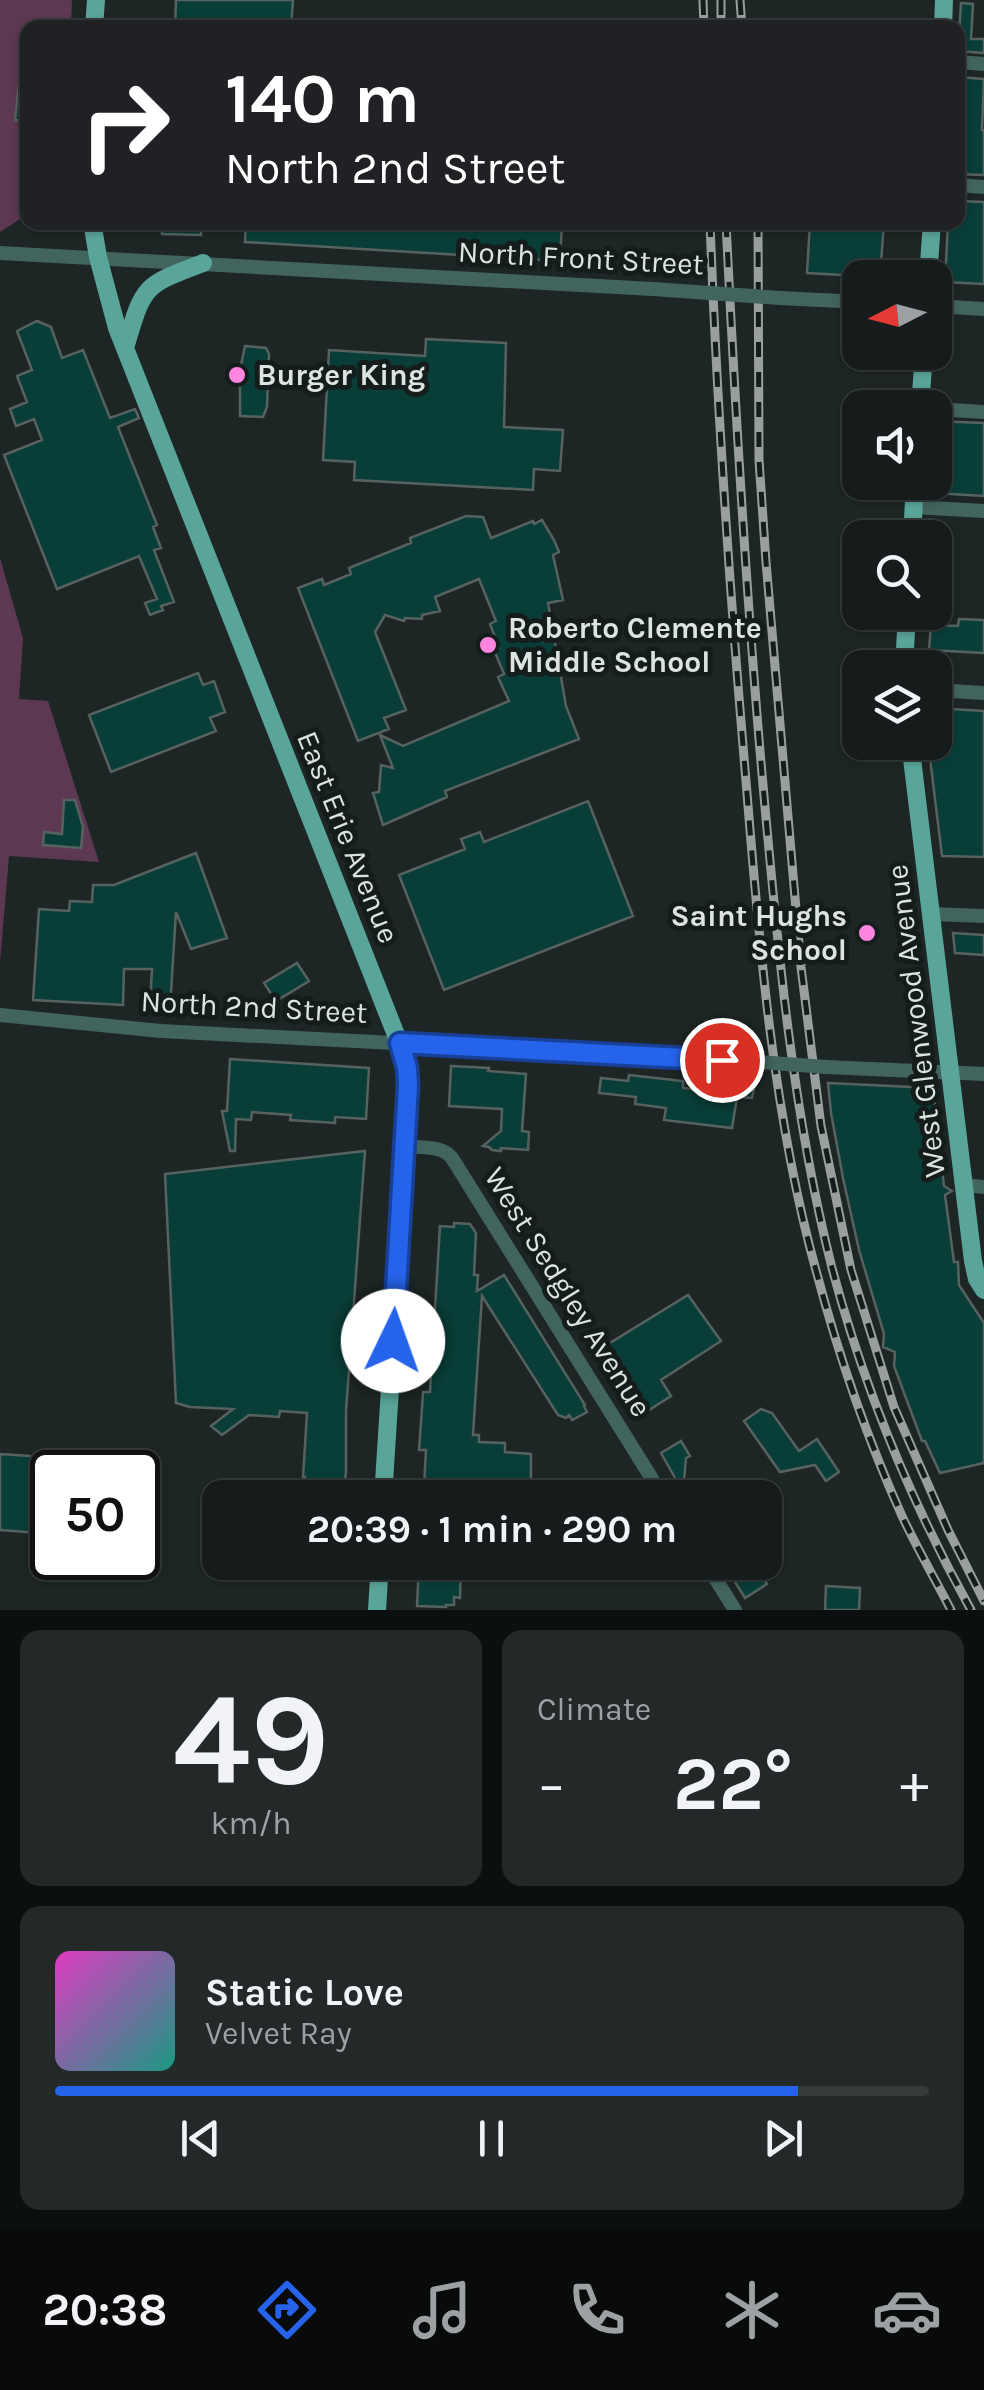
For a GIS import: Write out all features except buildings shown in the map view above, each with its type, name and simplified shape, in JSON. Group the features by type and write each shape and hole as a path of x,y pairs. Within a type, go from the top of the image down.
{"main road":[{"name":"East Erie Avenue","path":"93,230 113,314 407,1068 384,1480"},
{"path":"929,260 931,230"},
{"path":"126,348 138,304 148,288 161,278 203,264"},
{"path":"913,520 914,500"},
{"name":"West Glenwood Avenue","path":"912,760 964,1186 978,1262 977,1279 984,1290"},
{"path":"377,1610 379,1580"}],"street":[{"name":"North Front Street","path":"0,253 842,301"},
{"path":"952,307 984,309"},
{"path":"952,411 984,412"},
{"path":"914,507 984,511"},
{"path":"952,691 984,692"},
{"path":"932,914 984,916"},
{"name":"North 2nd Street","path":"0,1015 161,1031 984,1074"},
{"name":"West Sedgley Avenue","path":"405,1146 448,1152 653,1480"},
{"path":"964,1186 984,1187"},
{"path":"716,1580 735,1610"}],"shaded area":[{"path":"0,0 72,0 71,20 20,20 20,219 0,232"},
{"path":"0,558 23,638 19,699 48,701 99,862 9,856 0,962"}],"railway":[{"path":"703,0 704,20"},
{"path":"721,0 721,20"},
{"path":"740,0 741,20"},
{"path":"710,230 725,502 751,842 770,1029 789,1154 817,1274 855,1397 902,1516 951,1610"},
{"path":"726,230 762,774 787,1022 806,1146 832,1268 874,1400 928,1528 971,1610"},
{"path":"758,230 759,460 766,562 801,967 821,1126 851,1270 894,1407 984,1601"}],"place":[{"name":"Burger King","path":"237,375"},
{"name":"Roberto Clemente Middle School","path":"488,645"},
{"name":"Saint Hughs School","path":"867,933"}],"route":[{"path":"393,1341 408,1086 400,1043 722,1060"}]}
